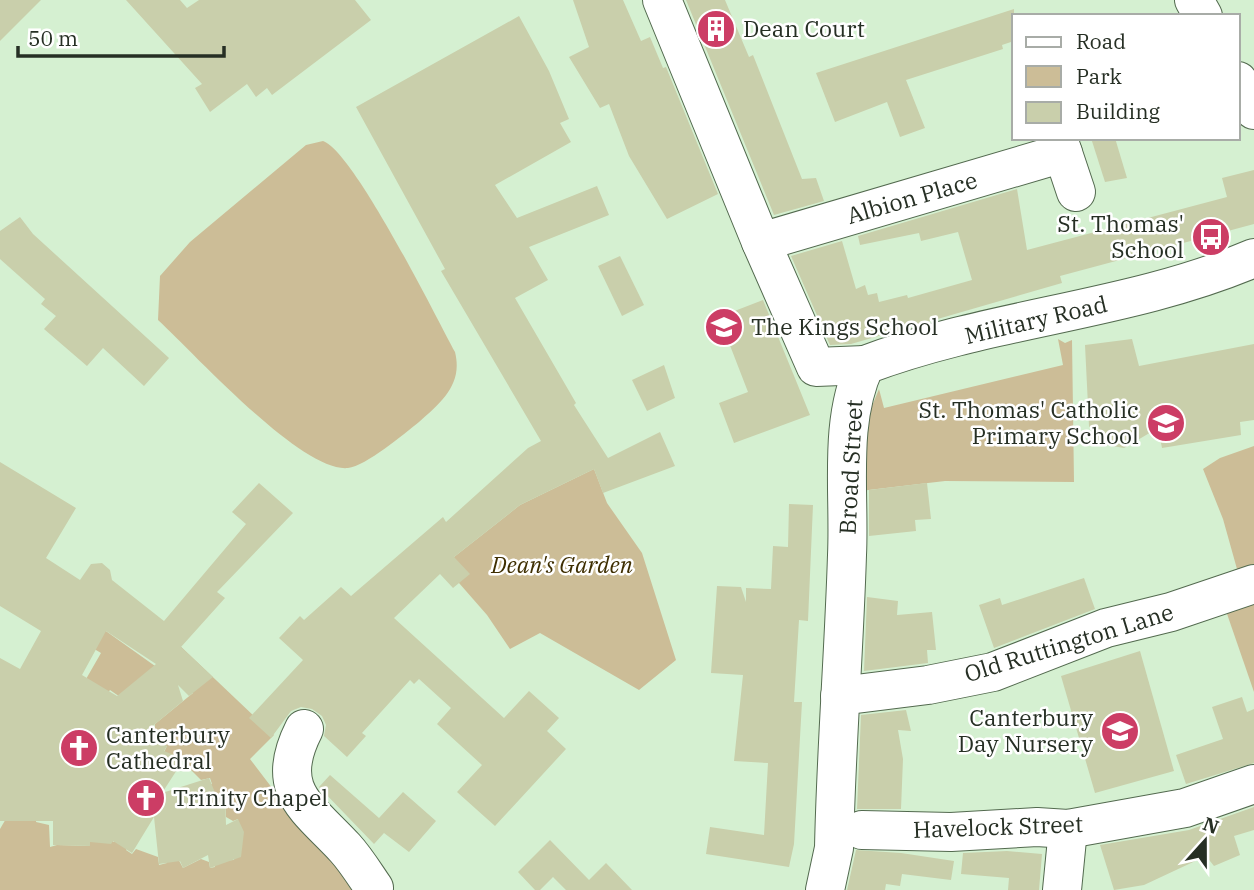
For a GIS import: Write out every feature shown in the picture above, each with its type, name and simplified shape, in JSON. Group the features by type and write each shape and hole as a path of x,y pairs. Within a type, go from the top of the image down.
{"main road":[{"name":"Broad Street","path":"662,0 761,242 817,367 865,365 854,389 849,430 847,553 834,848 825,890"},
{"name":"Albion Place","path":"761,242 1060,146"},
{"path":"1060,146 1076,192"},
{"name":"Military Road","path":"865,365 908,349 1144,296 1207,278 1254,258"},
{"name":"Military Road","path":"1207,278 1254,272"},
{"name":"Old Ruttington Lane","path":"839,696 928,685 993,672 1106,628 1171,612 1254,584"},
{"path":"304,729 292,753 292,781 307,810 347,850 374,889"},
{"name":"Havelock Street","path":"862,830 951,832 1037,827 1068,829 1185,808 1254,784"},
{"path":"1062,890 1068,829"}],"green space":[{"path":"323,141 337,152 354,173 373,203 455,352 457,363 453,383 443,400 385,449 365,462 348,468 328,464 304,452 277,432 158,320 160,276 190,242 306,145"},
{"path":"1058,339 1065,343 1072,340 1074,482 945,481 860,491 870,411 879,389 884,408 1063,365"},
{"path":"1254,446 1254,564 1237,569 1223,519 1203,469 1220,458"},
{"name":"Dean's Garden","path":"594,469 607,503 642,553 676,660 639,690 540,633 510,649 487,615 459,583 454,557 520,505"},
{"path":"1254,601 1254,692 1226,611"},
{"path":"103,629 155,666 177,643 274,735 250,759 298,822 359,890 0,890 0,829 21,793 38,802 36,822 49,825 50,847 90,846 90,842 107,838 114,842 117,837 129,845 126,850 132,854 136,849 158,857 159,865 167,863 166,855 175,853 183,868 201,859 209,862 210,868 215,867 214,861 234,860 238,819 233,821 226,817 225,795 208,795 205,786 212,784 210,778 201,780 184,763 186,758 182,756 179,761 164,752 167,746 153,745 155,724 193,693 166,665 123,699 110,690 99,705 78,693 101,653 91,647"}],"building":[{"path":"0,0 41,0 0,41"},
{"path":"126,0 180,0 187,8 199,0 355,0 371,20 272,95 267,88 256,97 247,84 210,112 195,88 202,84"},
{"path":"573,0 623,0 641,41 650,37 663,68 666,67 718,194 667,219 629,156 609,104 600,108 569,57 589,47"},
{"path":"686,0 725,0 749,57 753,55 802,179 816,178 824,201 774,215"},
{"path":"1014,9 1012,42 1002,45 1003,49 906,80 925,128 900,137 887,102 835,122 816,73"},
{"path":"519,16 549,71 569,119 560,123 571,142 495,185 517,218 597,186 609,215 529,247 548,280 515,298 576,403 574,405 608,458 660,432 675,466 603,493 594,469 520,505 454,557 470,574 453,588 440,574 394,618 504,718 529,691 559,718 547,731 566,749 495,826 457,792 482,765 437,724 451,708 419,679 414,684 410,680 362,733 366,736 347,757 324,736 326,725 322,716 312,709 301,707 291,711 271,738 249,718 303,660 279,638 300,616 304,620 341,587 351,596 443,517 446,522 528,448 541,441 441,271 445,269 356,107"},
{"path":"1092,140 1116,140 1127,178 1105,182"},
{"path":"1254,170 1254,224 1060,276 1062,283 851,344 830,345 791,256 842,241 856,289 865,285 868,295 877,293 879,302 907,295 908,298 972,280 958,232 921,241 919,233 860,245 858,236 1017,189 1027,250 1227,197 1222,178"},
{"path":"20,217 33,234 169,358 144,386 103,348 87,366 44,329 56,316 41,304 45,299 0,259 0,231"},
{"path":"620,256 644,305 622,316 598,266"},
{"path":"763,300 810,415 734,443 719,403 748,392 719,317"},
{"path":"1132,339 1139,366 1254,344 1254,420 1240,422 1241,435 1162,448 1158,428 1124,448 1101,444 1089,426 1085,345"},
{"path":"664,365 675,398 647,411 632,380"},
{"path":"0,462 76,508 46,558 80,580 91,564 102,563 110,570 112,580 164,621 246,524 232,512 259,483 293,513 217,592 225,598 181,647 213,677 189,696 178,685 183,701 143,734 167,746 164,751 184,759 162,793 209,778 216,795 225,795 226,825 238,819 244,832 241,857 210,868 208,855 183,868 180,861 159,864 154,817 132,853 113,841 111,844 90,842 90,846 53,845 53,821 0,821 0,658 20,669 41,631 0,606","holes":["106,631 156,664 117,696 82,675"]},
{"path":"927,483 931,519 915,520 916,531 869,536 869,490"},
{"path":"789,504 813,505 808,621 799,620 794,702 802,702 794,844 789,867 706,854 710,827 764,835 768,763 734,761 743,675 711,673 717,586 741,587 746,602 746,588 771,589 773,546 788,547"},
{"path":"1084,578 1095,609 994,648 979,605 1000,598 1002,605"},
{"path":"867,597 898,601 897,615 932,612 936,650 927,650 928,663 864,671"},
{"name":"Canterbury Day Nursery","path":"1140,651 1174,771 1095,793 1061,676"},
{"path":"1242,697 1247,712 1254,709 1254,763 1186,784 1176,755 1223,739 1212,707"},
{"path":"906,710 911,731 898,730 903,759 901,809 857,809 861,715"},
{"path":"330,775 379,818 403,792 436,821 409,852 384,833 374,844 319,787"},
{"path":"1254,807 1254,830 1234,836 1240,855 1214,866 1206,856 1144,885 1114,890 1100,845 1189,830"},
{"path":"550,840 589,880 606,863 632,890 566,890 553,877 540,890 535,890 518,872"},
{"path":"856,850 954,861 951,880 902,874 900,886 886,884 885,890 847,890"},
{"path":"1007,851 1042,854 1039,890 1008,890 1009,878 961,874 963,853"}],"place":[{"name":"Dean Court","path":"716,29"},
{"name":"St. Thomas' School","path":"1211,237"},
{"name":"The Kings School","path":"724,327"},
{"name":"St. Thomas' Catholic Primary School","path":"1166,423"},
{"name":"Canterbury Day Nursery","path":"1120,731"},
{"name":"Canterbury Cathedral","path":"79,748"},
{"name":"Trinity Chapel","path":"146,798"}]}
